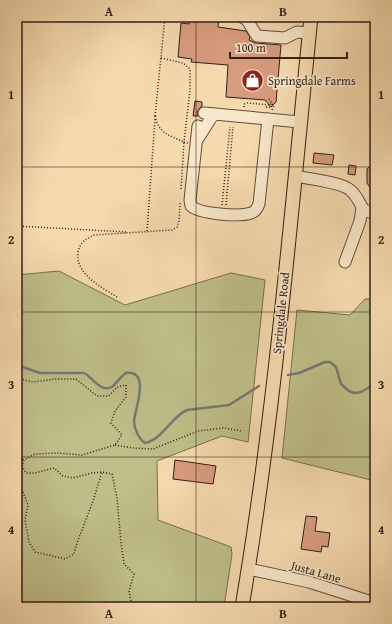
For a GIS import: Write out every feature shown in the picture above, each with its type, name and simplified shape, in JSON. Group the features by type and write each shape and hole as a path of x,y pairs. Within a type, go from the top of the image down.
{"main road":[{"name":"Springdale Road","path":"242,607 249,569 270,414 296,176 311,17"}],"street":[{"path":"242,17 247,20 257,36 285,38 296,32 309,33"},
{"path":"196,142 211,118 210,114 300,122"},
{"path":"198,126 190,200 191,206 195,209 208,212 239,215 252,213 256,210 259,204 268,119"},
{"path":"296,176 340,185 349,189 357,197 362,208 360,221 345,262"},
{"path":"362,208 375,214"},
{"name":"Justa Lane","path":"249,569 309,582 375,603"}],"path":[{"path":"147,231 155,116 165,17"},
{"path":"161,58 183,63 190,69 190,90 184,142 181,190"},
{"path":"268,104 267,108 272,108 274,106 269,99"},
{"path":"244,104 247,102 272,103"},
{"path":"155,116 159,129 184,142 196,142"},
{"path":"222,209 230,127"},
{"path":"225,210 233,127"},
{"path":"224,182 228,183"},
{"path":"117,297 100,287 88,277 80,267 78,258 79,247 84,239 94,235 172,230 177,227 179,221 180,197"},
{"path":"17,226 134,232"},
{"path":"17,378 33,382 55,379 76,380 97,396 108,396 117,387 126,385 126,397 116,411 111,423 122,435 115,445"},
{"path":"102,472 74,554 65,559 35,552 29,542 25,520 28,505 19,482 24,460 35,454 82,455 115,445 153,449 198,431 223,428 242,431"},
{"path":"17,456 24,460"},
{"path":"22,466 26,473 35,474 54,468 63,476 73,478 92,473 102,472 112,474 117,498 124,564 134,574 129,591 132,607"}],"shaded area":[{"path":"59,271 125,305 231,273 265,280 248,442 222,436 157,461 158,520 231,547 232,554 224,607 17,607 17,275"},
{"path":"365,299 375,299 375,481 282,458 297,310 350,315"}],"building":[{"path":"190,17 219,17 218,27 246,31 250,37 249,40 256,43 281,45 276,102 271,107 265,100 226,97 228,65 191,62 192,59 178,57 181,23 189,24"},
{"path":"195,101 202,102 202,106 197,112 198,116 193,116"},
{"path":"314,153 334,155 332,165 313,163"},
{"path":"375,162 375,195 367,183 367,169"},
{"path":"349,165 356,166 355,175 348,174"},
{"path":"175,460 216,466 213,484 173,479"},
{"path":"306,516 317,517 315,531 330,533 328,547 322,546 321,552 301,549"}],"waterway":[{"path":"288,375 299,373 325,362 330,362 336,367 341,384 349,391 354,393 361,392 375,384"},
{"path":"17,365 40,373 84,373 104,388 112,387 126,373 134,374 138,378 140,384 134,424 139,436 145,443 157,437 176,417 187,410 229,405 259,386"}],"place":[{"name":"Springdale Farms","path":"252,81"}]}
